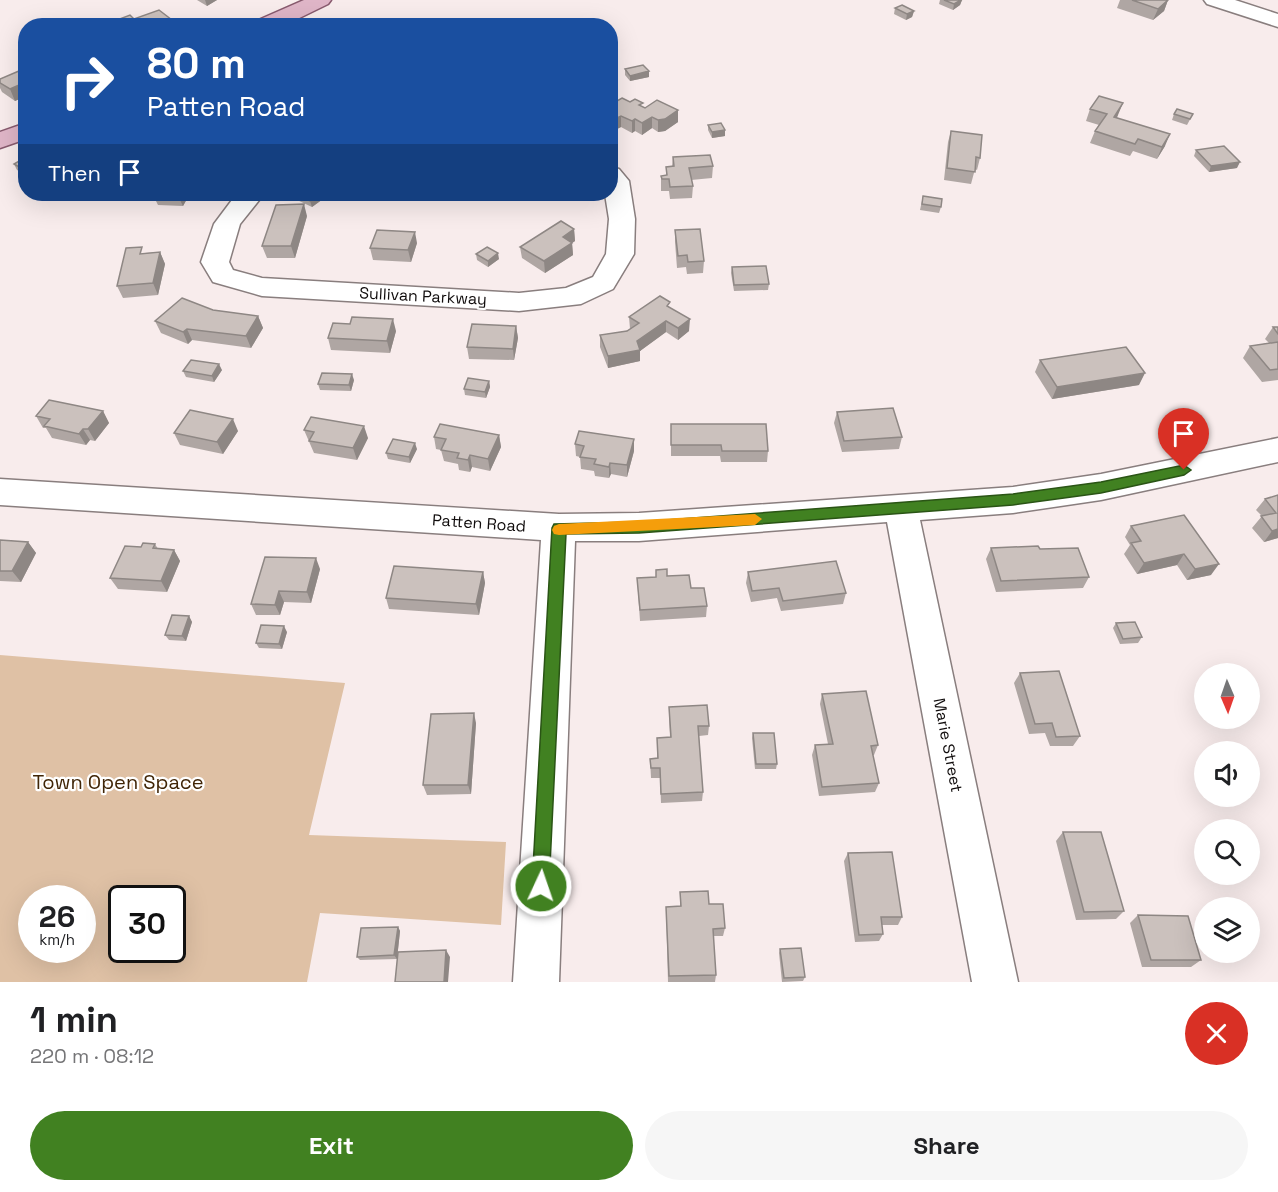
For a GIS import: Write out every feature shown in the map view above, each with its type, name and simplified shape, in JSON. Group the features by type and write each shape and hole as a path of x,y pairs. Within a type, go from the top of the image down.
{"main road":[{"path":"282,18 321,0"},
{"path":"0,141 18,133"}],"street":[{"path":"1214,0 1278,21"},
{"name":"Sullivan Parkway","path":"244,201 233,211 220,239 215,262 223,276 262,287 519,302 571,297 603,283 620,254 622,219 618,194"},
{"name":"Patten Road","path":"0,492 559,528 639,527 901,509 1059,494 1278,450"},
{"name":"Marie Street","path":"901,509 995,982"},
{"path":"536,982 559,528"}],"green space":[{"name":"Town Open Space","path":"0,655 345,683 309,835 506,842 501,925 320,913 307,982 0,982"}],"building":[{"path":"944,0 961,0 954,4"},
{"path":"1132,0 1168,0 1158,9"},
{"path":"902,5 914,11 907,14 895,8"},
{"path":"159,10 169,18 137,18"},
{"path":"643,65 649,71 630,76 625,69"},
{"path":"18,71 18,86 10,89 0,83 0,79"},
{"path":"1099,96 1123,103 1114,117 1170,134 1162,147 1138,139 1135,144 1095,131 1107,114 1090,109"},
{"path":"622,98 630,102 635,99 643,103 639,105 645,108 657,100 678,110 665,119 658,120 652,117 642,123 635,119 632,121 621,116 618,118 618,100"},
{"path":"1177,109 1193,114 1190,119 1174,114"},
{"path":"721,123 725,130 712,132 708,125"},
{"path":"951,131 982,135 980,158 976,157 975,172 947,168"},
{"path":"1224,146 1240,162 1211,166 1196,150"},
{"path":"710,155 713,166 689,168 693,186 670,187 669,179 662,179 661,176 667,175 666,167 674,166 673,157"},
{"path":"923,196 942,199 941,207 922,204"},
{"path":"304,204 291,246 262,246 276,205"},
{"path":"561,221 574,229 563,237 572,243 544,261 520,247"},
{"path":"700,229 704,261 688,262 687,255 678,256 675,230"},
{"path":"377,230 415,232 408,250 370,248"},
{"path":"142,247 140,254 160,252 153,283 117,286 126,248"},
{"path":"487,247 498,253 488,261 476,254"},
{"path":"766,266 769,284 734,285 732,267"},
{"path":"660,296 670,302 667,306 690,319 678,328 666,321 637,341 640,350 608,356 600,335 627,331 639,323 629,317"},
{"path":"182,298 213,310 258,316 246,336 187,329 183,332 155,321"},
{"path":"352,317 393,319 387,341 328,338 333,323 350,324"},
{"path":"472,324 516,326 513,349 467,347"},
{"path":"1278,342 1278,369 1270,370 1250,346"},
{"path":"1126,347 1145,373 1057,387 1040,360"},
{"path":"191,360 219,364 212,376 183,371"},
{"path":"322,373 352,374 349,385 318,384"},
{"path":"468,378 489,381 485,392 464,389"},
{"path":"49,400 103,411 88,429 83,429 79,434 44,426 50,419 36,416"},
{"path":"893,408 902,437 844,441 837,412"},
{"path":"190,410 233,419 217,442 174,433"},
{"path":"311,417 364,426 353,448 309,441 314,432 304,430"},
{"path":"440,424 499,435 488,459 470,455 468,460 457,458 459,453 441,450 446,439 434,437"},
{"path":"671,424 766,424 768,451 722,451 721,445 671,445"},
{"path":"579,431 634,439 627,465 610,463 609,467 594,464 596,459 580,457 584,446 575,444"},
{"path":"393,439 415,443 409,457 386,453"},
{"path":"1278,495 1278,529 1272,531 1261,516 1276,513 1265,499"},
{"path":"1184,515 1219,564 1195,569 1184,554 1144,563 1131,543 1141,541 1131,526"},
{"path":"0,540 28,542 12,571 0,571"},
{"path":"143,543 155,544 153,548 174,550 161,581 110,578 125,546 141,547"},
{"path":"1038,546 1040,549 1078,548 1089,577 1001,581 991,548"},
{"path":"265,557 316,558 307,592 279,591 275,605 251,604"},
{"path":"836,561 846,593 783,601 779,588 752,591 748,572"},
{"path":"394,566 483,572 476,604 386,598"},
{"path":"667,569 667,576 689,575 691,588 704,588 707,606 640,610 637,578 656,577 656,570"},
{"path":"172,615 189,616 182,636 165,635"},
{"path":"1135,622 1142,637 1123,639 1116,623"},
{"path":"261,625 284,626 279,644 256,643"},
{"path":"1059,671 1080,736 1056,737 1052,723 1035,724 1020,673"},
{"path":"866,691 878,745 871,746 879,783 822,787 815,745 833,744 822,694"},
{"path":"707,705 709,726 698,726 703,792 661,794 660,768 651,768 650,759 658,758 657,738 671,737 669,707"},
{"path":"474,713 468,785 423,785 431,714"},
{"path":"753,733 774,733 777,764 756,764"},
{"path":"1063,832 1101,832 1124,911 1084,912"},
{"path":"892,852 902,917 881,917 883,934 859,935 848,853"},
{"path":"708,891 709,904 723,904 725,928 713,929 716,975 669,976 666,907 681,906 680,892"},
{"path":"1138,915 1188,916 1194,936 1194,960 1151,960"},
{"path":"398,927 394,955 357,957 361,928"},
{"path":"801,948 805,977 784,978 780,949"},
{"path":"446,950 444,982 395,982 398,952"}],"slow traffic":[{"path":"559,530 559,528 639,527 755,519"}],"route":[{"path":"541,886 559,528 639,527 1013,500 1101,487 1184,470"}]}
